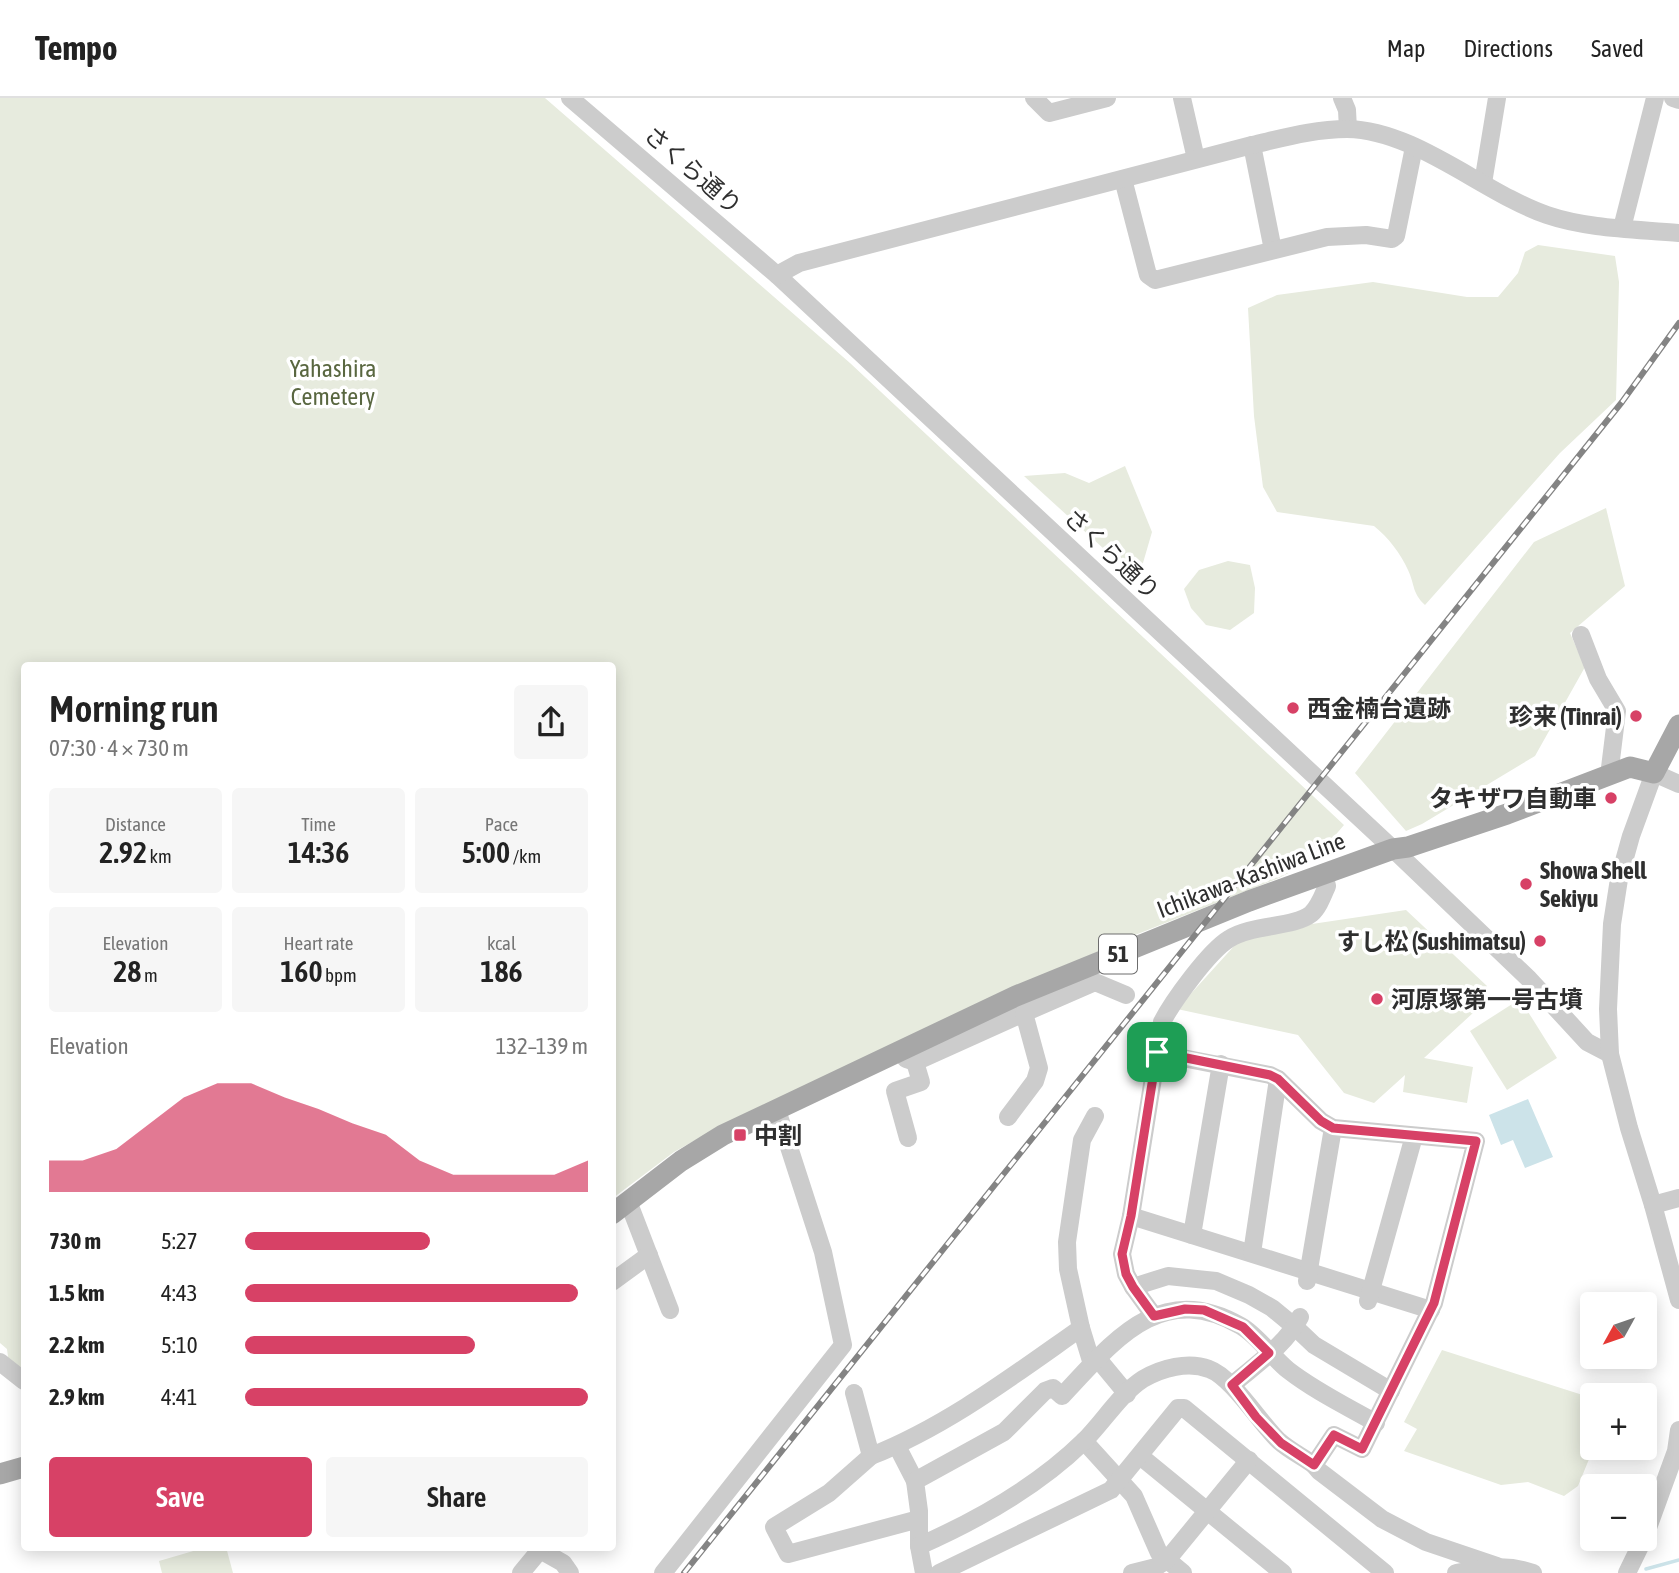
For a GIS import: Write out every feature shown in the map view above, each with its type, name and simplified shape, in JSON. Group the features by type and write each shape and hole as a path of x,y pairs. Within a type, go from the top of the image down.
{"main road":[{"path":"1654,773 1679,725"},
{"name":"Ichikawa-Kashiwa Line","path":"620,1208 681,1161 723,1135 908,1057 1016,996 1249,901 1394,849 1408,847 1507,814 1630,767 1654,773"},
{"path":"0,1474 21,1468"}],"street":[{"name":"さくら通り","path":"570,98 778,275 1394,849 1529,979 1587,1042 1610,1054"},
{"path":"1034,98 1049,113 1107,98"},
{"path":"1182,98 1196,159"},
{"path":"1342,98 1347,110 1348,129"},
{"path":"1483,183 1497,98"},
{"path":"1622,228 1655,98"},
{"path":"1673,98 1679,100"},
{"path":"778,275 799,263 1196,159 1304,133 1348,129 1386,137 1414,147 1546,214 1584,223 1679,233"},
{"path":"1252,145 1273,250"},
{"path":"1124,179 1148,275 1155,280 1327,237 1366,235 1392,239 1396,236 1414,147"},
{"path":"1581,635 1598,680 1617,711 1609,776"},
{"path":"1679,784 1654,773 1631,836 1619,879 1612,924 1608,1009 1610,1054 1679,1300"},
{"path":"1154,1316 1126,1274 1122,1254 1131,1216 1161,1022 1170,1007 1227,939 1250,929 1300,919 1310,914 1317,907 1327,886 1324,874"},
{"path":"908,1138 895,1090 921,1082 908,1057 1024,1013 1095,982 1126,995"},
{"path":"1008,1117 1035,1081 1039,1068 1024,1013"},
{"path":"1157,1052 1270,1075 1278,1079 1321,1121 1333,1128 1476,1141 1431,1310 1376,1423 1362,1449 1334,1435 1314,1465"},
{"path":"1192,1235 1221,1064"},
{"path":"1252,1253 1278,1079"},
{"path":"663,1573 843,1345 823,1252 777,1110"},
{"path":"1096,1116 1082,1140 1067,1242 1068,1269 1081,1328 1095,1361 1126,1394"},
{"path":"1308,1276 1333,1128"},
{"path":"1370,1297 1414,1136"},
{"path":"1653,1205 1679,1198"},
{"path":"620,1208 649,1255 670,1310"},
{"path":"1131,1216 1252,1253 1370,1297 1431,1310"},
{"path":"616,1279 649,1255"},
{"path":"1133,1287 1168,1276 1216,1282 1249,1295 1298,1322 1314,1345 1341,1356 1391,1391"},
{"path":"915,1481 1004,1432 1045,1391 1053,1388 1062,1396 1132,1326 1154,1316 1185,1309 1204,1310 1243,1327 1300,1379 1376,1423"},
{"path":"1232,1385 1269,1353 1298,1322"},
{"path":"919,1519 788,1554 774,1527 829,1493 871,1456 897,1446 952,1417 1081,1328"},
{"path":"0,1362 21,1379"},
{"path":"919,1546 965,1526 1036,1481 1084,1441 1126,1394 1143,1380 1188,1364 1212,1369 1232,1385 1256,1417 1281,1443 1314,1465 1382,1519 1426,1542 1497,1566"},
{"path":"854,1393 871,1456"},
{"path":"939,1573 1111,1490 1178,1408 1184,1408 1385,1573"},
{"path":"1657,1505 1677,1451 1679,1430"},
{"path":"1084,1441 1134,1496 1159,1553 1183,1573"},
{"path":"897,1446 915,1481 919,1546 924,1573"},
{"path":"1140,1456 1283,1573"},
{"path":"1132,1573 1156,1567 1167,1560 1249,1460"},
{"path":"522,1573 538,1551"},
{"path":"531,1573 539,1551"},
{"path":"545,1551 563,1563 570,1573"},
{"path":"1628,1573 1638,1551"},
{"path":"1456,1573 1497,1566 1517,1567 1533,1573"}],"green space":[{"name":"Yahashira Cemetery","path":"0,98 545,98 850,363 1344,825 1315,859 1279,878 1125,939 717,1128 674,1152 616,1196 616,662 21,662 21,1373 9,1364 7,1349 0,1343"},
{"path":"1538,245 1615,256 1619,282 1616,400 1560,453 1425,605 1416,593 1398,552 1374,526 1277,512 1263,487 1254,416 1248,308 1277,295 1373,282 1467,297 1498,297 1518,273 1525,252"},
{"path":"1125,466 1152,532 1138,580 1024,476 1065,473 1089,483"},
{"path":"1606,508 1625,586 1570,633 1585,667 1535,756 1406,831 1355,773 1534,542"},
{"path":"1228,561 1250,565 1255,588 1254,613 1230,630 1206,625 1191,608 1184,589 1199,570"},
{"path":"1406,910 1487,986 1486,1001 1424,1058 1473,1067 1467,1103 1403,1092 1405,1075 1374,1103 1344,1093 1298,1035 1177,1009 1245,934"},
{"path":"1520,999 1557,1058 1507,1090 1470,1031"},
{"path":"1442,1350 1580,1394 1580,1460 1589,1460 1583,1474 1580,1474 1578,1486 1564,1496 1528,1482 1501,1485 1404,1451 1417,1429 1404,1422"},
{"path":"193,1551 227,1551 233,1573 162,1573 159,1561"}],"water":[{"path":"1528,1099 1553,1157 1525,1168 1513,1140 1501,1145 1489,1115"}],"waterway":[{"path":"1646,1569 1679,1560"}],"railway":[{"path":"684,1573 1622,402 1679,323"}],"place":[{"name":"西金楠台遺跡","path":"1293,708"},
{"name":"珍来 (Tinrai)","path":"1636,716"},
{"name":"タキザワ自動車","path":"1611,798"},
{"name":"Showa Shell Sekiyu","path":"1526,884"},
{"name":"すし松 (Sushimatsu)","path":"1540,941"},
{"name":"河原塚第一号古墳","path":"1377,999"},
{"name":"中割","path":"740,1135"}],"route":[{"path":"1157,1052 1270,1075 1278,1079 1321,1121 1333,1128 1476,1141 1434,1303 1362,1449 1334,1435 1314,1465 1281,1443 1256,1417 1232,1385 1269,1353 1243,1327 1204,1310 1185,1309 1154,1316 1126,1274 1122,1254 1131,1216 1157,1052"}]}
